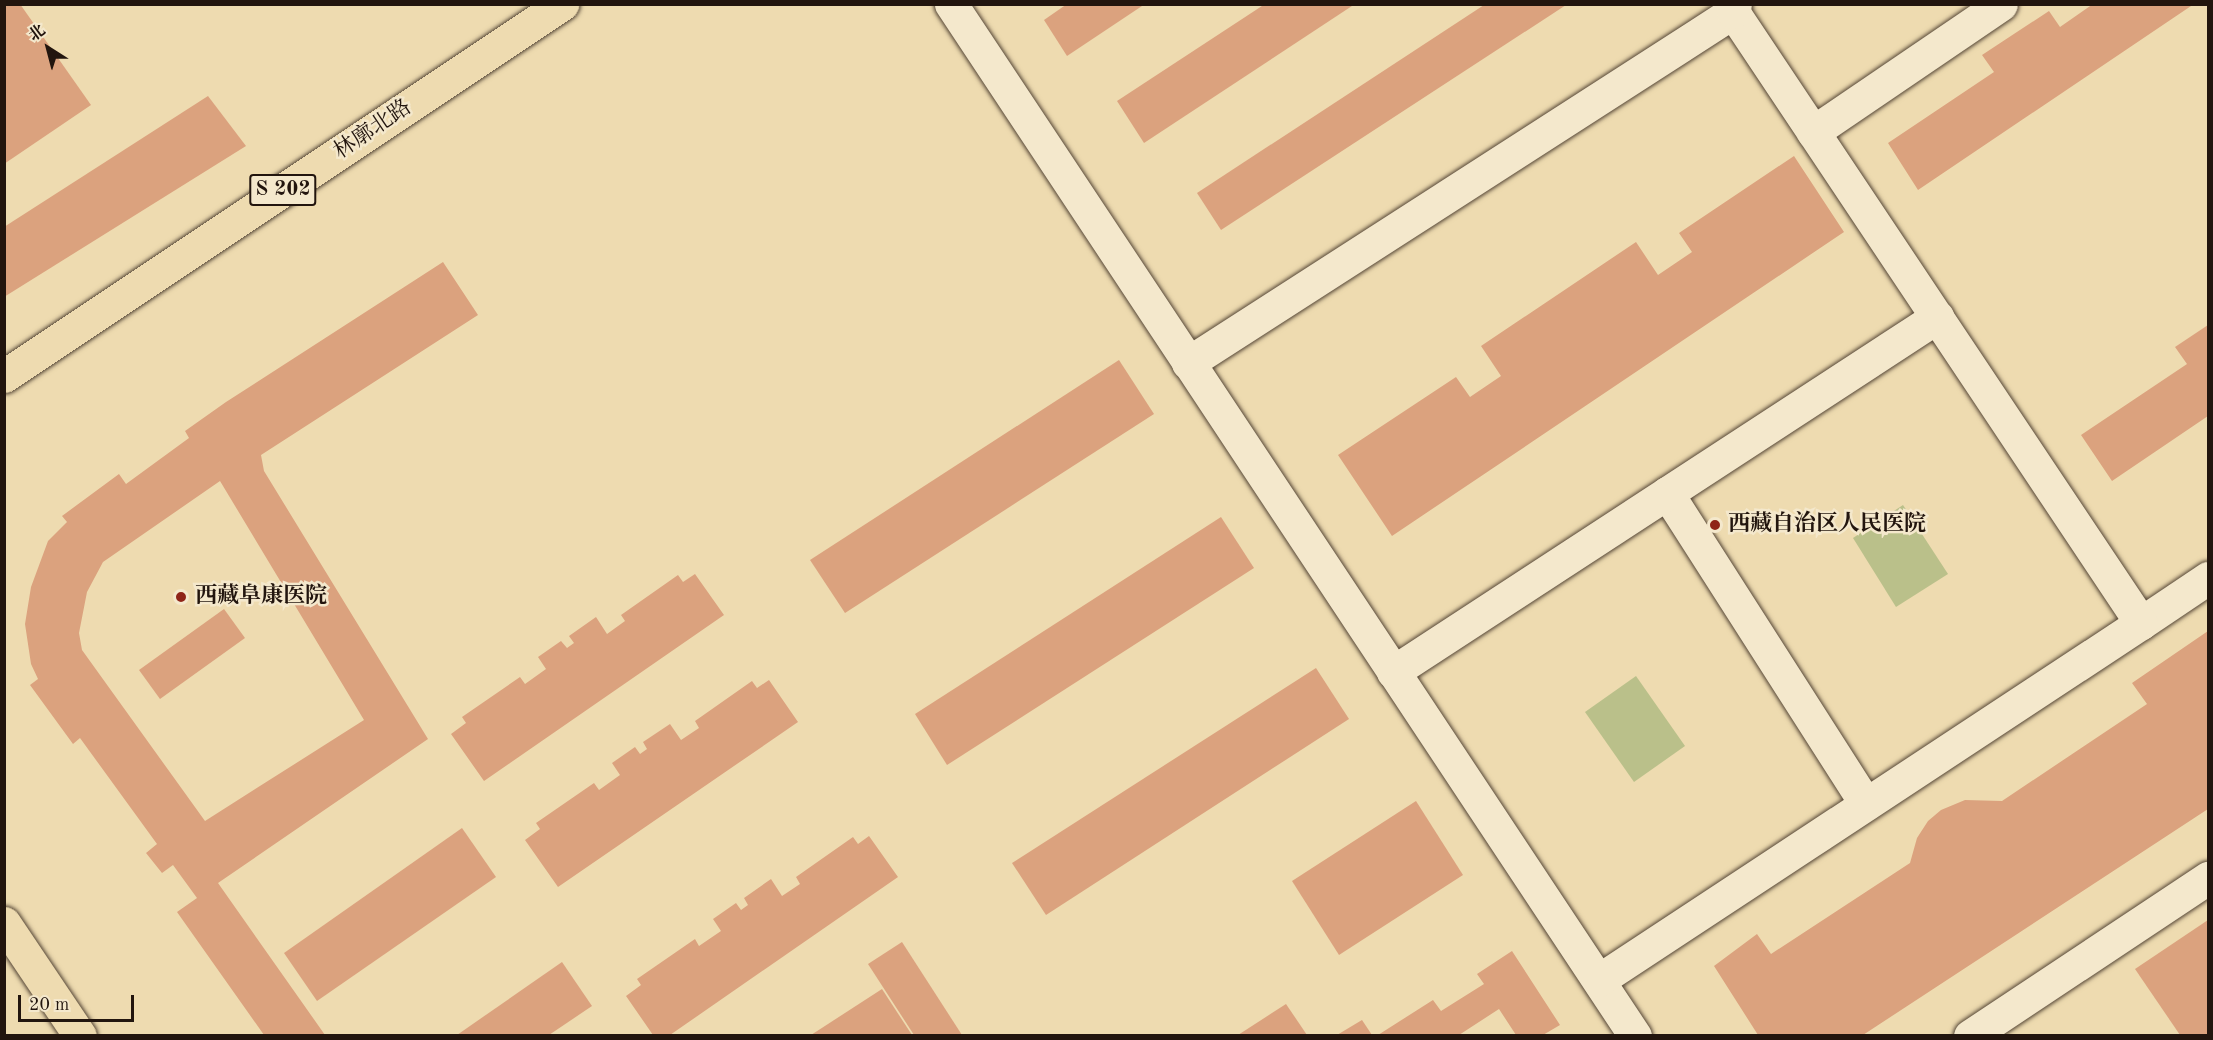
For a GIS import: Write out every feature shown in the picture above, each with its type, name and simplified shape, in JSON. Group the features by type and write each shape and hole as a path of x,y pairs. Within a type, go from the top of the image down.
{"main road":[{"name":"林廓北路","path":"4,376 562,4"},
{"path":"4,922 80,1035"}],"lane":[{"path":"1814,132 2001,4"},
{"path":"955,6 1188,363 1635,1035"},
{"path":"1188,363 1734,8 1936,317 2141,623"},
{"path":"1393,672 1936,317"},
{"path":"1667,493 1866,804"},
{"path":"1599,980 2208,578"},
{"path":"1970,1035 2208,878"}],"green space":[{"path":"1903,505 1948,574 1896,607 1853,538"},
{"path":"1636,676 1685,746 1634,782 1585,712"}],"building":[{"path":"4,4 20,4 91,105 4,164"},
{"path":"1067,4 1145,4 1067,56 1044,20"},
{"path":"1265,4 1355,4 1144,143 1117,101"},
{"path":"2093,4 2194,4 1918,190 1888,143 1994,72 1982,55 2049,11 2060,27"},
{"path":"1484,5 1566,5 1221,230 1197,193"},
{"path":"208,96 246,146 4,297 4,227"},
{"path":"1794,156 1844,232 1392,536 1338,455 1456,377 1470,397 1501,376 1481,346 1636,242 1658,275 1692,252 1679,233"},
{"path":"443,262 478,315 261,455 264,471 428,739 218,883 325,1035 264,1035 177,912 197,898 173,865 162,873 146,853 157,844 80,738 73,744 30,685 38,679 31,664 25,624 31,587 48,541 67,522 62,516 119,474 126,484 189,438 185,431","holes":["220,481 364,720 205,821 82,650 79,633 87,592 103,562"]},
{"path":"2208,325 2208,416 2112,481 2081,435 2187,364 2175,347"},
{"path":"1119,360 1154,414 845,613 810,560"},
{"path":"1221,517 1254,568 947,765 915,714"},
{"path":"695,574 724,615 484,781 451,734 466,723 462,717 520,677 525,684 546,669 538,657 561,641 567,648 574,643 569,636 596,617 607,634 625,621 621,615 678,575 683,582"},
{"path":"224,609 245,638 160,699 139,670"},
{"path":"2208,631 2208,809 1863,1035 1758,1035 1714,966 1757,934 1771,954 1910,863 1917,838 1928,821 1941,810 1965,800 2002,801 2147,704 2132,683"},
{"path":"1316,668 1349,719 1046,915 1012,863"},
{"path":"769,680 798,722 558,887 525,840 540,829 536,823 594,783 599,790 620,775 612,763 635,747 640,754 647,749 643,742 670,724 681,740 699,728 695,721 752,681 757,688"},
{"path":"1416,801 1463,875 1339,955 1292,881"},
{"path":"462,828 496,877 317,1001 284,953"},
{"path":"869,836 898,877 670,1035 653,1035 626,996 641,985 637,979 695,939 699,946 721,931 713,919 736,903 741,910 748,905 744,898 771,879 782,896 800,884 796,877 853,837 858,844"},
{"path":"2208,920 2208,1035 2180,1035 2135,969"},
{"path":"902,942 962,1035 914,1035 868,964"},
{"path":"1512,951 1560,1025 1543,1035 1516,1035 1499,1009 1459,1035 1378,1035 1433,1000 1441,1011 1484,984 1477,974"},
{"path":"562,962 592,1006 549,1035 457,1035"},
{"path":"882,989 912,1035 811,1035"},
{"path":"1286,1004 1307,1035 1238,1035"},
{"path":"1362,1020 1372,1035 1337,1035"}],"place":[{"name":"西藏自治区人民医院","path":"1715,525"},
{"name":"西藏阜康医院","path":"181,597"}]}
